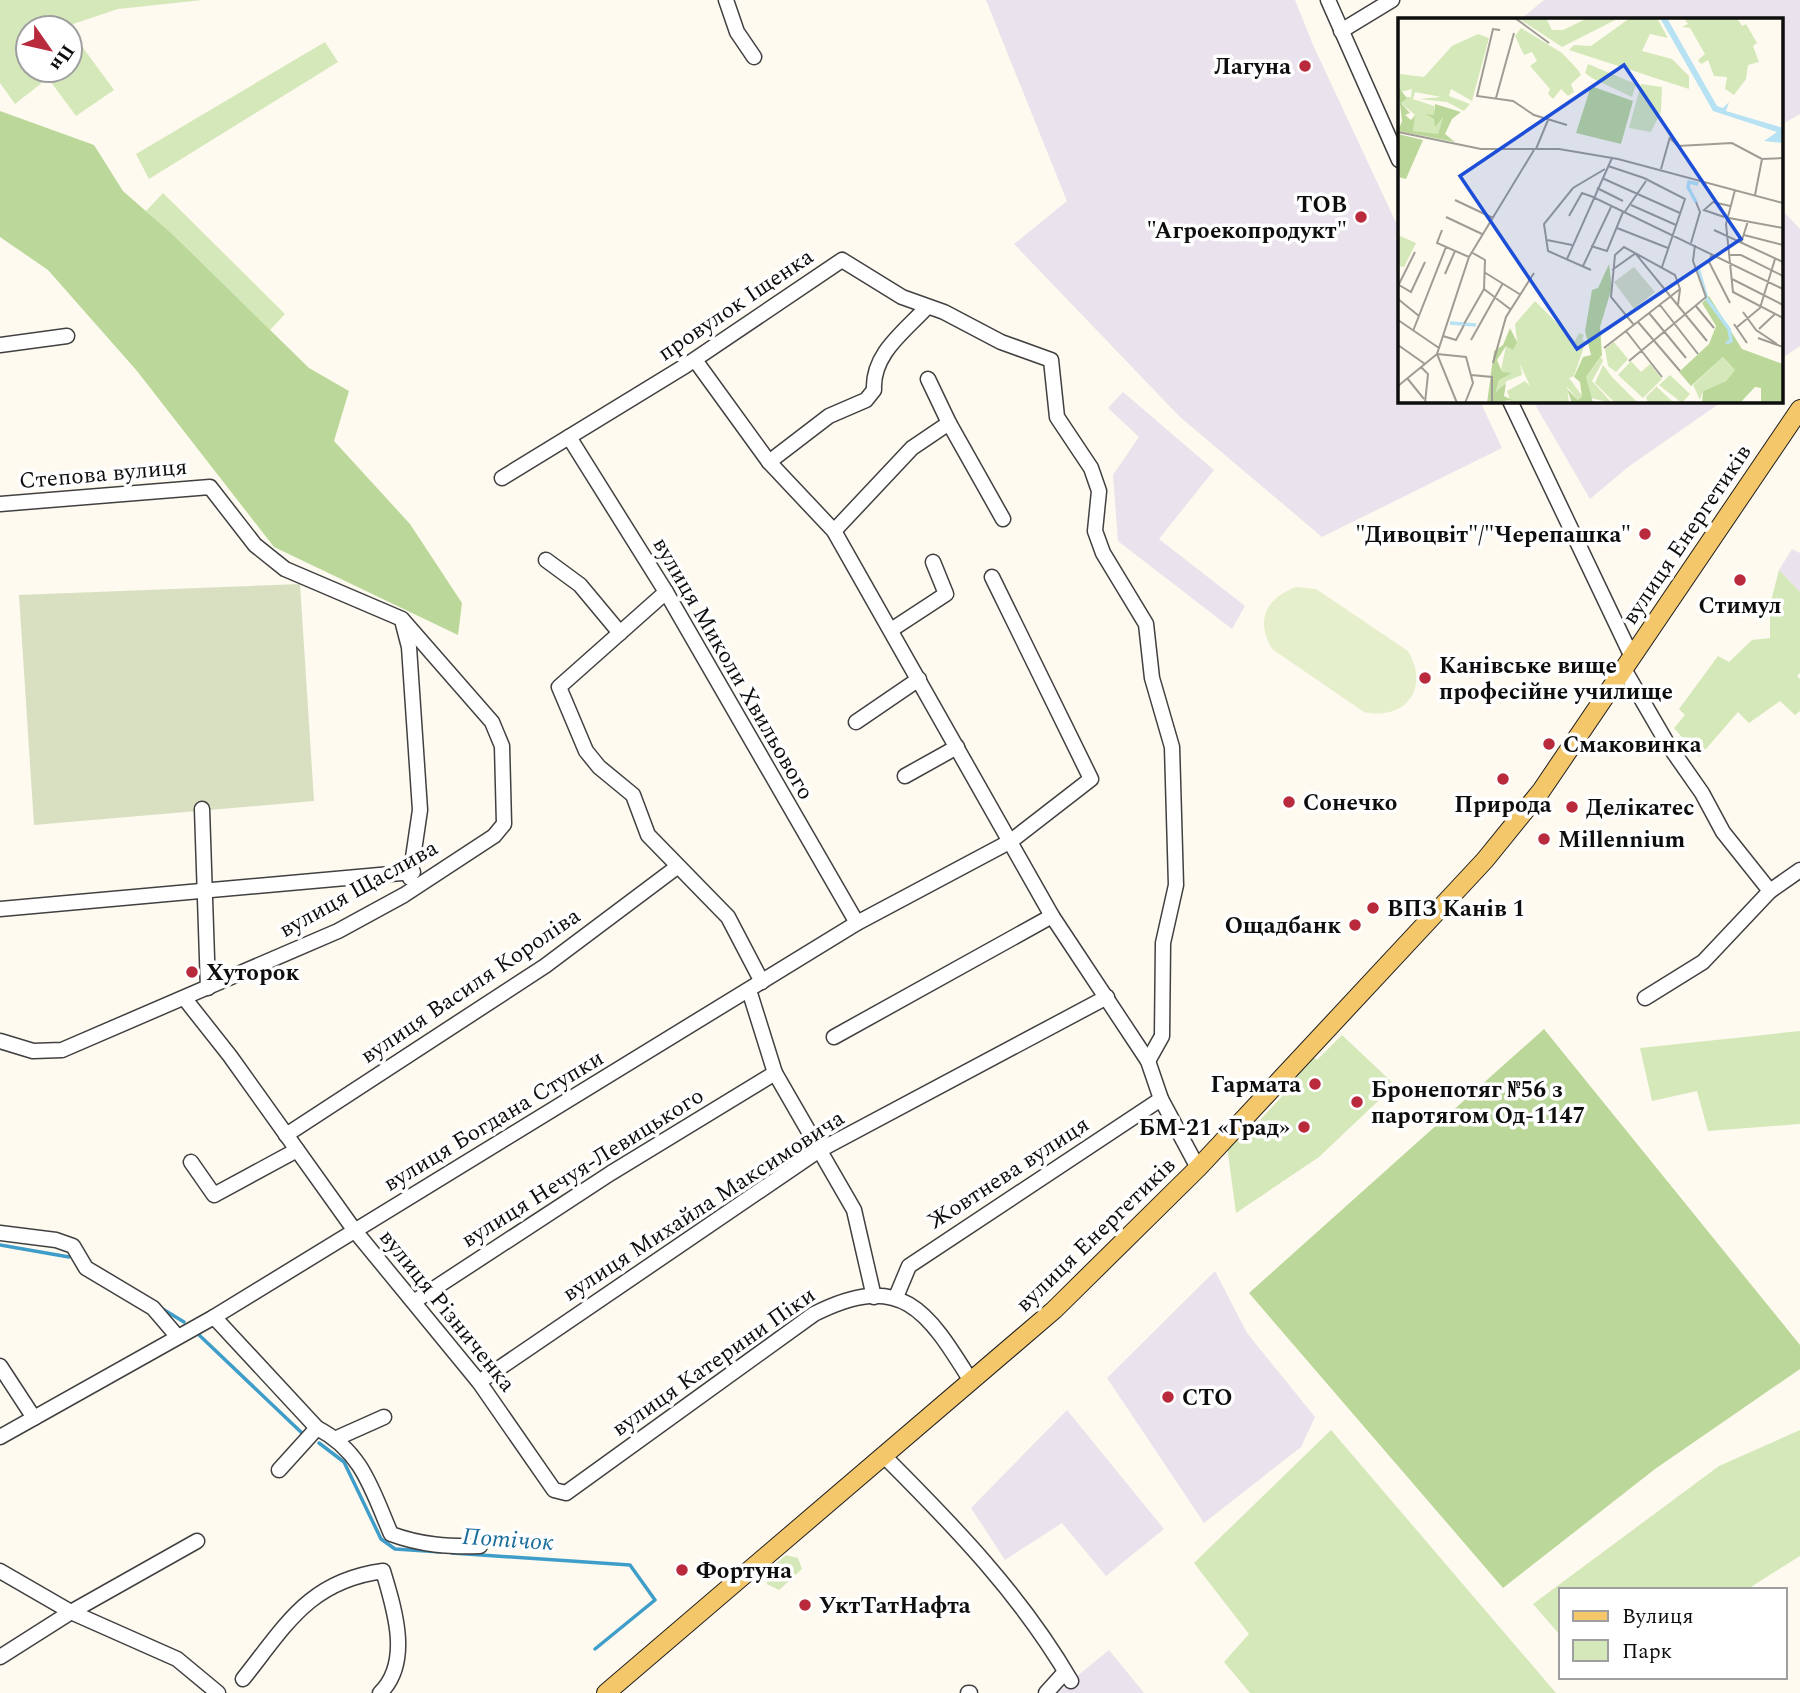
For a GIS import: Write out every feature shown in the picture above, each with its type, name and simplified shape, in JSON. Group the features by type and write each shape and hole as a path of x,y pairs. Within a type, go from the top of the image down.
{"main road":[{"name":"вулиця Енергетиків","path":"606,1693 1054,1310 1198,1168 1504,839 1628,663 1800,409"}],"street":[{"path":"726,0 737,32 754,57"},
{"path":"1328,0 1398,158"},
{"path":"1341,31 1392,0"},
{"name":"провулок Іщенка","path":"502,478 695,360 842,260 902,297 927,306 1001,342 1051,360 1057,417 1091,468 1099,491 1095,531 1104,553 1146,624 1152,678 1172,747 1176,885 1163,943 1162,1036 1148,1061"},
{"path":"769,461 829,416 866,400 874,390 873,374 878,360 927,306"},
{"path":"0,345 67,336"},
{"path":"695,360 769,461 834,531 1052,916 1148,1061 1161,1099 1198,1168"},
{"path":"928,379 948,423 1003,519"},
{"path":"1510,402 1667,743 1703,793 1723,832 1770,891"},
{"path":"834,531 912,448 948,423"},
{"name":"вулиця Миколи Хвильового","path":"569,437 666,592 856,923"},
{"name":"Степова вулиця","path":"0,504 210,487 255,545 285,569 402,619"},
{"path":"546,560 580,585 620,633"},
{"path":"891,630 946,594 933,562"},
{"name":"вулиця Богдана Ступки","path":"0,1437 214,1317 856,923 1011,841 1091,779 992,577"},
{"path":"666,592 559,687 586,751 599,767 633,795 648,835 728,917 756,986 775,1073 854,1210 874,1297"},
{"path":"402,619 409,647 420,810 413,872 404,894"},
{"name":"вулиця Щаслива","path":"0,1041 33,1051 62,1050 185,999 338,931 404,894 494,836 504,824 502,746 492,722 402,619"},
{"path":"856,722 919,679"},
{"path":"905,776 957,747"},
{"path":"202,809 208,988"},
{"name":"вулиця Василя Короліва","path":"286,1135 545,966 677,867"},
{"path":"1646,998 1703,962 1770,891 1800,870"},
{"path":"1,909 203,893 413,872"},
{"path":"834,1037 1052,916"},
{"name":"вулиця Михайла Максимовича","path":"479,1382 818,1151 1107,997"},
{"name":"вулиця Різниченка","path":"185,999 355,1231 479,1382 554,1490 566,1493"},
{"name":"вулиця Нечуя-Левицького","path":"415,1301 611,1173 775,1073"},
{"name":"Жовтнева вулиця","path":"896,1297 909,1266 1161,1099"},
{"path":"191,1161 214,1195 297,1150"},
{"path":"0,1233 56,1240 73,1246 86,1268 153,1308 177,1336"},
{"path":"896,1297 926,1314 971,1381"},
{"name":"вулиця Катерини Піки","path":"566,1493 814,1314 842,1299 896,1297"},
{"path":"214,1317 317,1428 337,1438 354,1454 391,1534 412,1542 445,1547 480,1546"},
{"path":"0,1366 34,1418"},
{"path":"337,1438 384,1417"},
{"path":"279,1469 317,1428"},
{"path":"884,1456 987,1562 1048,1642 1068,1676 1046,1693"},
{"path":"0,1657 71,1612 197,1541"},
{"path":"243,1679 298,1610 321,1590 360,1574 383,1570 397,1615 397,1659 395,1673 380,1693"},
{"path":"0,1572 71,1612 177,1659 218,1693"}],"shaded area":[{"path":"986,0 1295,0 1313,45 1398,227 1398,402 1480,402 1502,448 1322,537 1180,417 1014,244 1067,201"},
{"path":"1544,0 1800,0 1800,114 1783,124 1783,18 1522,18"},
{"path":"1783,211 1800,229 1800,346 1783,358"},
{"path":"1123,392 1214,470 1159,539 1245,606 1232,629 1118,541 1113,475 1139,437 1108,408"},
{"path":"1534,402 1722,402 1628,467 1590,499"},
{"path":"1792,549 1800,553 1800,592 1779,570"},
{"path":"1215,1271 1247,1333 1315,1417 1301,1447 1204,1523 1107,1378"},
{"path":"1067,1410 1164,1529 1106,1576 1062,1523 1005,1560 971,1508"},
{"path":"1109,1650 1144,1693 1057,1693 1071,1681"}],"green space":[{"path":"0,0 203,0 118,9 84,20 84,14 14,14 14,84 40,84 15,104 0,83"},
{"path":"325,42 338,62 149,179 136,154"},
{"path":"84,49 114,90 76,116 52,84 84,84"},
{"path":"0,111 94,145 123,191 173,235 309,368 349,391 334,441 410,524 462,603 458,635 274,547 137,371 48,270 0,237"},
{"path":"163,193 285,314 270,330 146,211"},
{"path":"1779,570 1800,592 1800,673 1797,676 1800,679 1800,711 1795,715 1780,701 1749,723 1738,712 1699,757 1674,728 1685,715 1679,709 1718,656 1729,662 1752,640 1770,638 1770,605"},
{"path":"300,584 314,801 34,825 19,595"},
{"path":"1296,587 1316,589 1408,651 1416,677 1415,689 1410,699 1392,711 1364,712 1272,649 1264,628 1266,611 1277,598"},
{"path":"1544,1029 1800,1345 1800,1369 1655,1469 1503,1588 1249,1293"},
{"path":"1800,1031 1800,1124 1708,1131 1697,1091 1652,1101 1640,1048"},
{"path":"1342,1035 1395,1085 1319,1157 1236,1213 1227,1146 1251,1121 1260,1120 1297,1080 1297,1070 1311,1056 1317,1060"},
{"path":"1331,1430 1556,1693 1250,1693 1224,1662 1249,1634 1194,1563"},
{"path":"1800,1430 1800,1556 1749,1588 1559,1588 1559,1634 1533,1604 1719,1466"},
{"path":"786,1555 798,1558 802,1569 779,1590 767,1584 765,1573"}],"waterway":[{"name":"Потічок","path":"0,1245 69,1257"},
{"name":"Потічок","path":"161,1308 184,1322"},
{"name":"Потічок","path":"197,1333 303,1434"},
{"name":"Потічок","path":"319,1443 344,1462 381,1539 395,1549 441,1552"},
{"name":"Потічок","path":"452,1553 630,1565 655,1600 595,1649"}],"place":[{"name":"Лагуна","path":"1305,66"},
{"name":"ТОВ \"Агроекопродукт\"","path":"1361,217"},
{"name":"\"Дивоцвіт\"/\"Черепашка\"","path":"1645,534"},
{"name":"Стимул","path":"1740,580"},
{"name":"Канівське вище професійне училище","path":"1425,678"},
{"name":"Смаковинка","path":"1549,744"},
{"name":"Природа","path":"1503,779"},
{"name":"Сонечко","path":"1289,802"},
{"name":"Делікатес","path":"1572,807"},
{"name":"Millennium","path":"1544,839"},
{"name":"ВПЗ Канів 1","path":"1373,908"},
{"name":"Ощадбанк","path":"1355,925"},
{"name":"Хуторок","path":"192,972"},
{"name":"Гармата","path":"1315,1084"},
{"name":"Бронепотяг №56 з паротягом Од-1147","path":"1357,1102"},
{"name":"БМ-21 «Град»","path":"1304,1127"},
{"name":"СТО","path":"1168,1397"},
{"name":"Фортуна","path":"682,1570"},
{"name":"УктТатНафта","path":"805,1605"}]}
